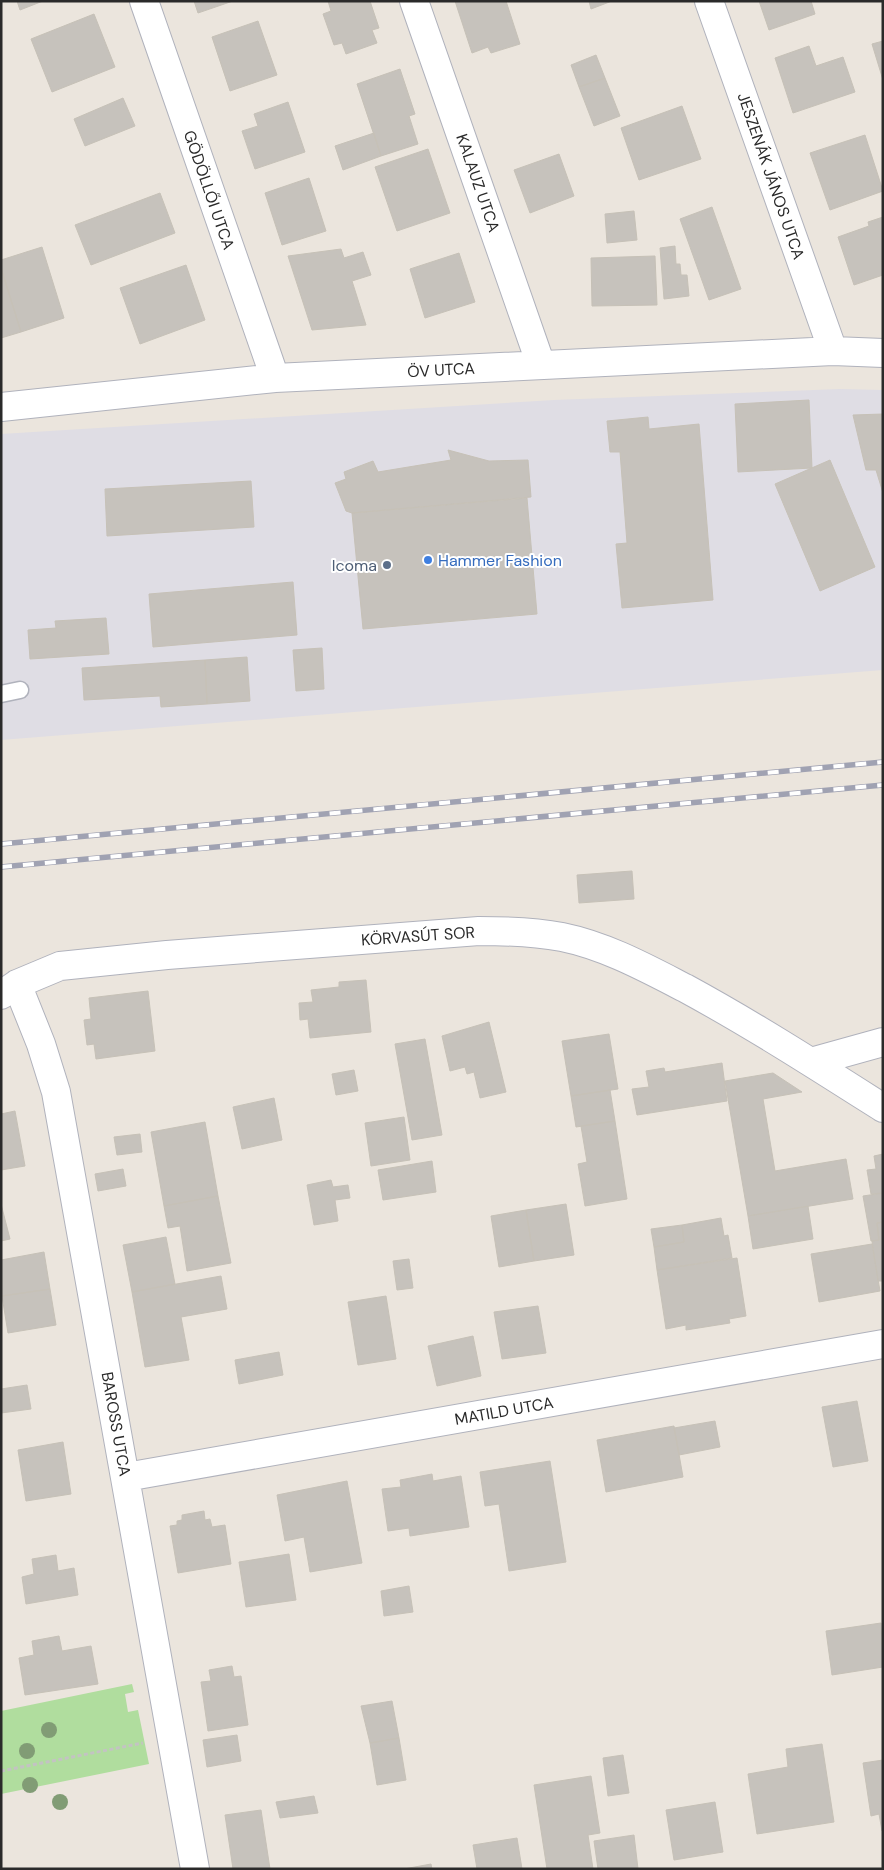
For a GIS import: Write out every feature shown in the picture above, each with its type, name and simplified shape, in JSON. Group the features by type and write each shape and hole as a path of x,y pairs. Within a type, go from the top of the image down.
{"street":[{"name":"GÖDÖLLŐI UTCA","path":"144,1 275,378"},
{"name":"KALAUZ UTCA","path":"414,1 541,365"},
{"name":"JESZENÁK JÁNOS UTCA","path":"709,1 833,352"},
{"name":"ÖV UTCA","path":"1,407 275,378 833,352 883,352"},
{"name":"KÖRVASÚT SOR","path":"9,989 60,966 167,955 479,931 518,932 563,937 598,947 651,970 750,1023 883,1108"},
{"name":"BAROSS UTCA","path":"9,989 41,1044 56,1092 173,1737 195,1869"},
{"path":"811,1062 883,1042"},
{"name":"MATILD UTCA","path":"126,1478 883,1344"}],"lane":[{"path":"1,694 20,690"}],"path":[{"path":"1,1771 173,1737"}],"shaded area":[{"path":"840,389 883,390 883,670 1,740 1,434 554,400"}],"green space":[{"path":"132,1684 134,1692 125,1694 128,1712 138,1710 149,1764 1,1794 1,1711"}],"building":[{"path":"17,1 43,1 20,10"},
{"path":"194,1 233,1 198,13"},
{"path":"328,1 370,1 379,28 372,30 377,43 346,54 342,43 334,45 323,14 331,11"},
{"path":"455,1 506,1 520,44 491,53 488,47 472,53"},
{"path":"589,1 612,1 591,9"},
{"path":"759,1 811,1 815,14 769,30"},
{"path":"94,14 115,67 52,92 31,39"},
{"path":"258,21 277,75 230,91 212,37"},
{"path":"883,41 883,80 872,44"},
{"path":"809,46 816,66 843,57 855,92 793,113 775,58"},
{"path":"596,55 605,78 579,87 571,65"},
{"path":"400,69 415,114 409,116 418,144 381,156 357,84"},
{"path":"605,78 620,116 594,126 579,87"},
{"path":"123,98 135,126 85,146 74,119"},
{"path":"288,102 305,152 255,169 242,131 258,126 254,114"},
{"path":"682,106 701,159 639,180 621,128"},
{"path":"374,133 381,156 343,170 335,146"},
{"path":"865,135 883,191 830,210 810,153"},
{"path":"428,149 450,213 397,231 375,167"},
{"path":"559,154 574,196 530,213 514,170"},
{"path":"309,178 326,231 282,245 265,193"},
{"path":"160,193 175,233 91,265 75,225"},
{"path":"712,207 741,289 709,300 680,219"},
{"path":"634,211 637,240 607,243 605,214"},
{"path":"883,217 883,275 854,285 838,237 869,226 868,222"},
{"path":"675,246 676,264 680,264 681,275 687,275 689,296 664,299 660,248"},
{"path":"42,247 64,318 21,332 1,268 1,260"},
{"path":"341,249 344,258 363,252 371,275 352,281 366,325 312,330 288,256"},
{"path":"459,253 475,302 425,318 410,269"},
{"path":"655,256 657,305 592,306 591,258"},
{"path":"186,265 205,320 140,344 120,288"},
{"path":"1,268 21,332 1,338"},
{"path":"809,400 812,468 738,472 735,404"},
{"path":"883,414 883,493 876,470 866,470 853,415"},
{"path":"648,417 649,429 699,424 713,600 622,608 616,544 627,543 620,452 610,452 607,421"},
{"path":"448,450 489,461 528,460 531,497 352,513 346,511 335,483 346,479 344,472 373,461 378,472 451,460"},
{"path":"830,460 875,567 820,591 775,484"},
{"path":"251,481 254,527 107,536 105,489"},
{"path":"527,498 537,614 363,629 352,513"},
{"path":"293,582 297,635 153,647 149,594"},
{"path":"106,618 109,654 30,659 28,630 56,628 55,621"},
{"path":"322,648 324,689 296,691 293,650"},
{"path":"247,657 250,701 207,704 205,660"},
{"path":"205,660 207,704 161,707 160,696 84,700 82,668"},
{"path":"632,871 634,899 579,903 577,875"},
{"path":"366,980 371,1032 310,1038 308,1019 300,1020 299,1003 313,1002 311,990 339,987 339,982"},
{"path":"148,991 155,1051 96,1059 94,1044 87,1045 84,1020 91,1019 89,998"},
{"path":"489,1022 506,1092 480,1098 474,1072 467,1074 465,1067 450,1071 442,1036"},
{"path":"609,1034 618,1089 571,1096 562,1041"},
{"path":"425,1039 442,1135 412,1140 395,1044"},
{"path":"722,1063 727,1101 637,1115 632,1089 649,1087 646,1071 664,1068 665,1072"},
{"path":"354,1070 358,1091 336,1095 332,1074"},
{"path":"773,1073 802,1092 763,1099 775,1171 846,1159 853,1199 748,1216 725,1081"},
{"path":"610,1090 615,1121 576,1127 571,1096"},
{"path":"274,1098 282,1140 242,1149 233,1107"},
{"path":"15,1111 25,1166 1,1170 1,1114"},
{"path":"404,1117 410,1160 371,1166 365,1123"},
{"path":"615,1121 627,1199 585,1206 578,1164 587,1162 581,1126"},
{"path":"205,1122 218,1196 164,1206 151,1132"},
{"path":"140,1134 142,1152 117,1155 114,1137"},
{"path":"883,1154 883,1193 871,1194 867,1170 876,1169 874,1156"},
{"path":"432,1161 436,1192 383,1200 378,1170"},
{"path":"123,1169 126,1186 98,1191 95,1174"},
{"path":"331,1180 333,1187 348,1185 350,1198 335,1200 338,1221 314,1225 307,1185"},
{"path":"883,1193 883,1222 877,1223 879,1240 871,1241 863,1196"},
{"path":"218,1196 231,1263 187,1271 180,1226 168,1228 164,1206"},
{"path":"1,1204 10,1239 1,1241"},
{"path":"566,1204 574,1255 534,1261 526,1210"},
{"path":"808,1206 813,1239 753,1249 748,1216"},
{"path":"526,1210 534,1261 499,1267 491,1216"},
{"path":"721,1218 724,1236 728,1235 732,1258 657,1270 654,1247 684,1242 682,1225"},
{"path":"883,1222 883,1281 878,1281 872,1241 879,1240 877,1223"},
{"path":"682,1225 684,1242 654,1247 651,1229"},
{"path":"166,1237 175,1284 132,1292 123,1245"},
{"path":"872,1244 880,1291 819,1302 811,1254"},
{"path":"44,1252 50,1289 2,1296 1,1260"},
{"path":"737,1258 746,1316 729,1319 730,1323 686,1330 686,1325 666,1329 657,1270"},
{"path":"409,1259 413,1288 397,1290 393,1261"},
{"path":"221,1276 227,1309 181,1317 189,1360 145,1367 132,1292"},
{"path":"50,1289 56,1325 8,1333 2,1296"},
{"path":"386,1296 396,1359 358,1365 348,1302"},
{"path":"538,1306 546,1353 502,1359 494,1312"},
{"path":"473,1336 481,1376 437,1386 428,1346"},
{"path":"279,1352 283,1375 239,1384 235,1360"},
{"path":"27,1385 31,1409 1,1413 1,1389"},
{"path":"857,1401 868,1461 833,1467 822,1407"},
{"path":"715,1421 720,1447 679,1455 674,1428"},
{"path":"674,1426 683,1477 606,1492 597,1440"},
{"path":"63,1442 71,1494 26,1501 18,1450"},
{"path":"550,1461 566,1562 509,1571 499,1504 485,1506 480,1472"},
{"path":"432,1474 433,1481 461,1476 469,1527 410,1536 409,1528 388,1531 382,1489 401,1487 400,1480"},
{"path":"347,1481 362,1563 310,1572 304,1537 285,1541 277,1495"},
{"path":"204,1511 205,1520 210,1519 212,1527 225,1525 231,1564 178,1573 170,1526 177,1525 177,1521 182,1520 182,1515"},
{"path":"289,1554 296,1600 246,1607 239,1562"},
{"path":"56,1555 58,1571 74,1568 78,1595 26,1604 22,1577 34,1574 32,1559"},
{"path":"409,1586 413,1612 384,1616 381,1591"},
{"path":"881,1623 883,1667 832,1675 826,1631"},
{"path":"59,1636 62,1651 91,1646 98,1684 25,1695 19,1658 34,1655 32,1641"},
{"path":"232,1666 234,1677 241,1676 248,1725 208,1731 201,1682 211,1681 209,1670"},
{"path":"392,1701 399,1738 370,1743 361,1706"},
{"path":"237,1735 241,1761 207,1767 203,1740"},
{"path":"399,1738 406,1780 377,1785 370,1743"},
{"path":"822,1744 834,1822 757,1834 748,1774 788,1767 786,1749"},
{"path":"623,1755 629,1793 608,1796 603,1758"},
{"path":"883,1760 882,1831 879,1814 871,1816 863,1763"},
{"path":"591,1776 600,1833 588,1835 593,1869 547,1869 534,1785"},
{"path":"314,1796 318,1813 280,1818 276,1802"},
{"path":"715,1802 723,1852 674,1860 666,1810"},
{"path":"261,1810 270,1869 233,1869 225,1815"},
{"path":"634,1835 638,1869 598,1869 594,1841"},
{"path":"517,1838 522,1869 477,1869 473,1845"},
{"path":"431,1864 432,1869 404,1869"}],"railway":[{"path":"1,844 883,762"},
{"path":"1,867 883,785"}],"place":[{"name":"Hammer Fashion","path":"428,560"},
{"name":"Icoma","path":"387,565"}]}
